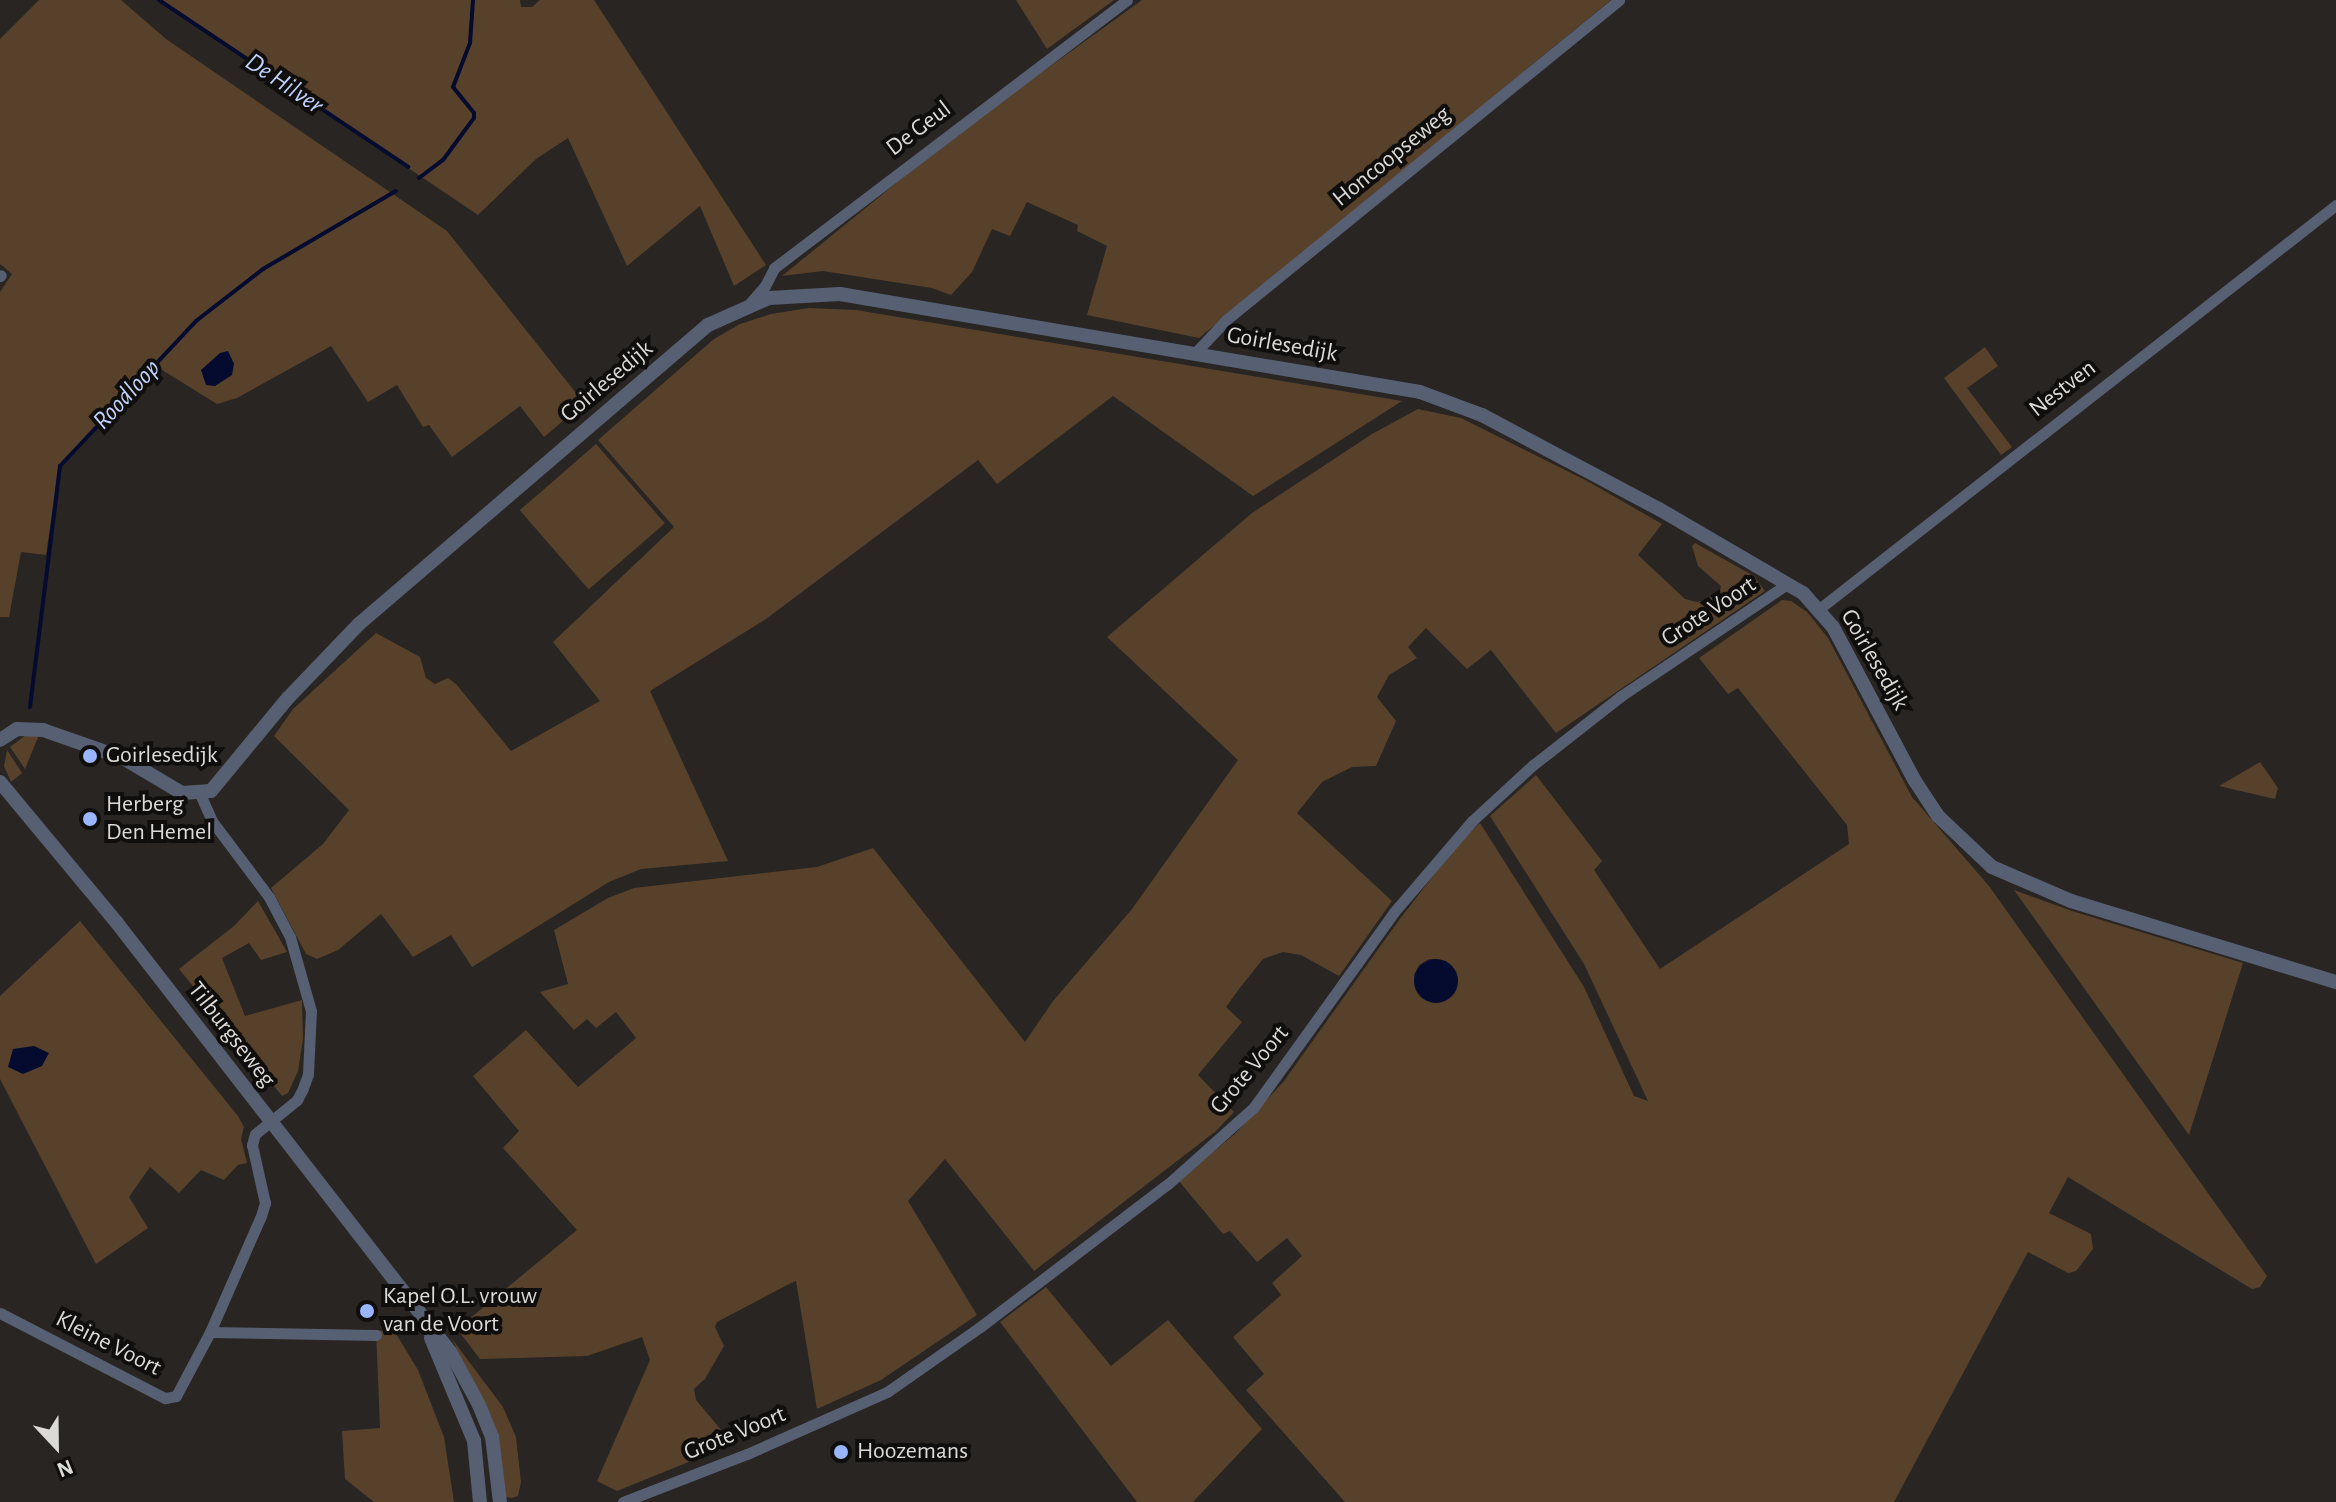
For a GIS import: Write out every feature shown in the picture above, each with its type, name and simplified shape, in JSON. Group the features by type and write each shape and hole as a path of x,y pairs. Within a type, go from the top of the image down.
{"street":[{"name":"De Geul","path":"750,303 765,286 774,268 1127,0"},
{"name":"Honcoopseweg","path":"1196,352 1226,320 1619,0"},
{"name":"Nestven","path":"1819,609 2336,205"},
{"name":"Goirlesedijk","path":"200,794 222,782 288,698 359,624 708,325 750,303 798,294 840,294 1420,392 1482,415 1659,509 1787,584 1819,609 1848,652 1915,781 1938,816 1992,867 2071,901 2336,982"},
{"name":"Grote Voort","path":"623,1502 747,1454 887,1392 980,1327 1168,1184 1254,1107 1394,912 1472,821 1533,765 1621,696 1787,584"},
{"path":"0,740 17,729 43,730 123,758 182,793 200,794 212,821 269,897 290,937 307,988 312,1033 308,1074 297,1100 271,1122"},
{"name":"Tilburgseweg","path":"0,782 117,923 451,1353 492,1437 500,1502"},
{"name":"Kleine Voort","path":"0,1313 165,1398 176,1396 210,1332 265,1203 252,1145 255,1134 271,1122"},
{"name":"Tilburgseweg","path":"423,1319 474,1441 480,1502"},
{"path":"210,1332 376,1335"}],"shaded area":[{"path":"39,0 121,0 166,39 447,231 584,403 544,437 520,406 452,457 429,425 423,427 397,385 368,402 331,346 237,398 217,404 154,365 59,466 46,555 21,552 9,617 0,617 0,292 12,274 0,264 0,39"},
{"path":"159,0 520,0 521,7 532,7 540,0 594,0 766,265 734,286 700,206 627,266 568,138 536,159 478,215"},
{"path":"1016,0 1114,0 1047,49"},
{"path":"1142,0 1611,0 1199,338 1087,315 1107,246 1077,231 1078,225 1027,202 1010,236 992,229 972,272 951,295 932,288 823,271 782,276 959,132"},
{"path":"809,308 856,310 1402,401 1253,496 1113,396 997,484 978,460 766,619 650,691 728,861 641,869 609,882 472,967 451,935 413,957 381,914 338,950 317,959 306,954 271,888 323,844 349,810 274,736 293,709 376,633 420,657 426,678 435,684 448,678 456,684 511,751 600,701 553,642 674,527 598,440 714,339 740,324 771,314"},
{"path":"1985,347 1998,366 1967,388 2012,447 2001,455 1944,378"},
{"path":"1418,409 1461,418 1589,482 1662,524 1638,555 1685,599 1697,602 1708,599 1720,591 1721,586 1698,566 1692,546 1695,543 1754,576 1765,591 1556,733 1491,650 1467,669 1426,628 1408,647 1417,658 1389,675 1377,697 1396,721 1376,766 1352,767 1322,782 1297,813 1392,901 1339,976 1301,955 1283,952 1263,959 1239,989 1226,1007 1242,1022 1198,1075 1234,1112 1216,1131 1034,1271 945,1159 908,1201 977,1315 881,1380 817,1409 796,1281 791,1283 717,1322 715,1327 724,1346 705,1379 694,1389 696,1400 733,1444 617,1491 597,1481 650,1360 642,1337 587,1356 480,1359 457,1329 577,1230 503,1148 519,1131 473,1076 526,1030 578,1087 636,1038 616,1012 596,1028 587,1019 574,1030 540,992 568,984 554,930 608,898 634,888 817,867 873,848 1025,1042 1053,1001 1132,909 1238,760 1107,637 1252,513 1372,434"},
{"path":"596,444 665,523 589,590 520,510"},
{"path":"1782,600 1791,601 1807,612 1828,638 1912,797 1989,886 2267,1276 2260,1287 2252,1289 2068,1177 2049,1213 2091,1234 2093,1249 2076,1271 2068,1273 2028,1252 1894,1502 1345,1502 1246,1390 1264,1374 1233,1337 1281,1295 1272,1283 1302,1256 1287,1238 1257,1262 1230,1231 1223,1234 1178,1180 1235,1134 1284,1081 1399,920 1464,836 1480,823 1584,987 1634,1096 1648,1101 1584,964 1490,816 1536,775 1602,861 1594,870 1660,969 1849,844 1847,825 1738,688 1728,694 1699,658","holes":["1429,959 1446,961 1458,979 1432,1002 1422,998 1414,975 1419,965"]},
{"path":"26,735 39,735 25,769 10,747"},
{"path":"7,750 22,773 11,782 4,766"},
{"path":"2260,762 2278,788 2275,799 2219,786"},
{"path":"2014,890 2243,963 2189,1135"},
{"path":"258,901 287,952 261,960 249,943 222,958 245,1016 302,1000 303,1039 298,1071 288,1093 282,1096 179,969 234,926"},
{"path":"80,921 238,1116 244,1127 241,1139 247,1163 238,1165 224,1180 201,1170 179,1193 150,1167 129,1197 148,1228 96,1264 0,1079 0,996"},
{"path":"1046,1287 1111,1366 1168,1320 1262,1429 1193,1502 1137,1502 1000,1322"},
{"path":"376,1330 395,1332 418,1370 444,1437 454,1502 374,1502 345,1479 342,1431 380,1428"},
{"path":"452,1339 503,1407 516,1437 521,1482 518,1496 506,1497 492,1422"}],"water":[{"path":"228,351 234,364 232,375 215,386 206,385 201,370 220,353"},
{"path":"1436,959 1452,965 1458,981 1452,997 1436,1003 1420,997 1414,981 1420,965"},
{"path":"34,1046 49,1053 42,1066 23,1074 8,1067 13,1049"}],"waterway":[{"name":"De Hilver","path":"159,0 408,167"},
{"name":"Roodloop","path":"419,178 443,160 474,118 474,113 453,87 470,43 473,0"},
{"name":"Roodloop","path":"30,707 60,466 196,321 263,269 396,191"}],"place":[{"name":"Goirlesedijk","path":"90,756"},
{"name":"Herberg Den Hemel","path":"90,819"},
{"name":"Kapel O.L. vrouw van de Voort","path":"367,1311"},
{"name":"Hoozemans","path":"841,1452"}]}
